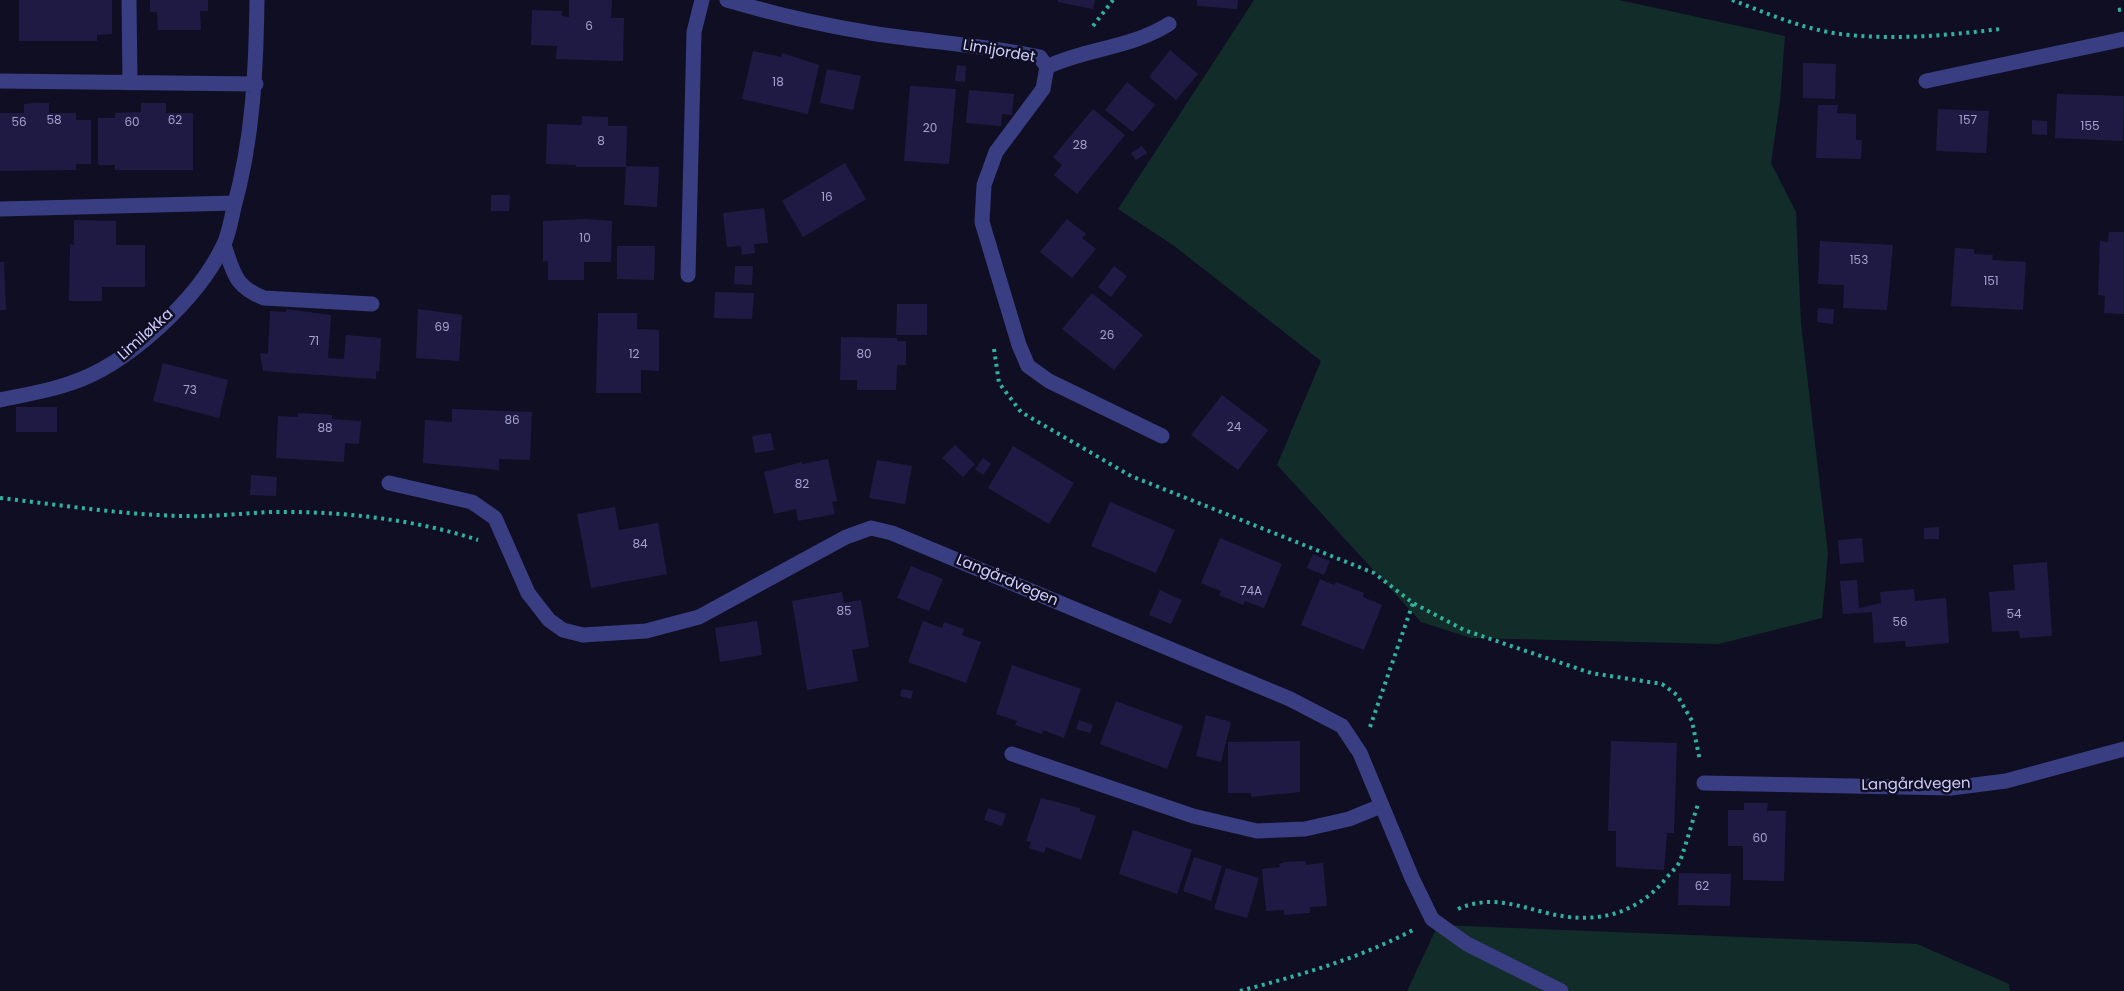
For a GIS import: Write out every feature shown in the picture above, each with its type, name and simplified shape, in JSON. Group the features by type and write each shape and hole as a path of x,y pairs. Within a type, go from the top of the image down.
{"street":[{"path":"129,0 130,82"},
{"name":"Limiløkka","path":"0,400 72,383 116,362 199,285 224,245 245,167 256,84 257,0"},
{"path":"688,275 694,32 702,0"},
{"name":"Limijordet","path":"727,0 769,12 870,33 1012,51 1040,57 1047,67 1043,89 996,152 984,185 982,222 1019,345 1028,366 1049,381 1162,436"},
{"path":"1047,67 1064,59 1103,51 1153,34 1169,24"},
{"path":"1926,81 2124,39"},
{"path":"0,81 256,84"},
{"path":"0,209 236,203"},
{"path":"224,245 237,281 252,293 264,298 372,304"},
{"name":"Langårdvegen","path":"389,483 472,502 495,518 528,593 549,620 563,630 583,635 646,631 699,617 846,537 871,528 1290,699 1342,726 1360,753 1412,878 1432,919 1467,944 1561,991"},
{"name":"Langårdvegen","path":"1704,783 1952,788 2006,781 2124,749"},
{"path":"1012,754 1193,816 1257,831 1305,829 1349,819 1381,806"}],"path":[{"path":"1732,0 1791,22 1849,35 1948,36 2000,29"},
{"path":"2118,10 2124,9"},
{"path":"995,338 994,358 999,383 1021,412 1131,477 1374,573 1413,603 1464,630 1592,673 1662,684 1677,695 1692,722 1704,783 1679,863 1649,898 1621,913 1596,918 1565,917 1506,902 1475,901 1432,919 1379,948 1289,980 1240,991"},
{"path":"0,498 125,513 188,516 273,512 358,517 417,524 510,550"},
{"path":"1360,753 1413,603"}],"green space":[{"path":"1254,0 1619,0 1785,36 1780,101 1771,163 1796,212 1801,324 1828,554 1822,618 1719,644 1471,638 1421,622 1277,465 1321,361 1173,245 1118,209"},
{"path":"1438,925 1917,944 2009,984 2010,991 1407,991"}],"building":[{"path":"19,0 112,0 112,34 97,35 97,41 19,41"},
{"path":"150,0 208,0 208,11 200,11 201,30 158,30 157,12 150,12"},
{"path":"569,0 612,0 611,18 624,18 623,61 556,59 557,46 531,45 532,10 562,11 562,16 569,17"},
{"path":"1058,0 1095,0 1093,9 1058,2"},
{"path":"1197,0 1238,0 1237,9 1197,6"},
{"path":"1170,50 1198,74 1176,100 1149,77"},
{"path":"753,51 781,57 782,53 819,65 808,114 742,99"},
{"path":"1803,63 1836,64 1835,99 1803,98"},
{"path":"957,65 966,66 965,82 955,81"},
{"path":"827,69 861,76 853,110 820,103"},
{"path":"1127,82 1155,105 1133,132 1105,110"},
{"path":"910,86 956,89 949,164 904,161"},
{"path":"969,90 1014,94 1012,115 1002,114 1001,126 966,123"},
{"path":"2057,94 2124,96 2123,141 2055,138"},
{"path":"49,103 49,113 76,113 76,120 91,120 91,164 76,164 76,170 0,171 0,113 24,113 24,104"},
{"path":"141,103 166,103 166,113 193,113 193,170 115,170 115,165 98,165 98,118 115,118 115,113 141,112"},
{"path":"1818,105 1838,105 1837,113 1856,114 1856,140 1862,140 1861,159 1816,158"},
{"path":"1093,109 1125,135 1077,194 1054,175 1062,165 1053,157"},
{"path":"1938,109 1989,111 1986,153 1936,151"},
{"path":"582,116 608,117 608,126 627,126 626,167 576,167 576,165 546,164 547,124 582,125"},
{"path":"2032,120 2047,121 2047,135 2032,134"},
{"path":"1142,146 1147,153 1136,160 1131,153"},
{"path":"845,163 866,199 803,237 782,201"},
{"path":"626,166 659,167 657,207 624,205"},
{"path":"491,195 510,195 509,211 491,211"},
{"path":"764,208 768,243 754,244 755,253 742,255 741,246 727,247 723,213"},
{"path":"585,219 612,221 611,262 584,262 584,280 548,280 548,261 543,262 543,221"},
{"path":"1067,219 1086,234 1082,238 1096,249 1072,278 1040,252"},
{"path":"74,220 116,221 116,245 145,245 145,287 102,287 102,301 69,301 70,244 74,245"},
{"path":"2109,232 2124,232 2124,314 2104,313 2105,296 2098,295 2100,241 2108,242"},
{"path":"1820,241 1893,245 1887,310 1843,308 1844,285 1818,284"},
{"path":"617,246 655,246 654,280 617,279"},
{"path":"1955,248 1974,249 1974,254 1993,255 1992,260 2026,262 2023,310 1951,306"},
{"path":"0,262 4,262 6,310 0,310"},
{"path":"735,266 753,266 752,285 734,284"},
{"path":"1114,266 1127,276 1111,297 1098,287"},
{"path":"715,292 754,293 752,319 714,318"},
{"path":"1092,293 1143,335 1114,370 1062,329"},
{"path":"897,304 927,304 927,335 896,335"},
{"path":"1818,308 1834,309 1833,324 1817,322"},
{"path":"286,309 331,315 328,358 344,359 346,335 381,338 379,372 376,371 376,379 263,371 260,353 268,354 270,311 286,312"},
{"path":"418,309 462,315 459,361 416,358"},
{"path":"598,313 637,313 637,329 659,330 659,371 641,370 641,393 596,393"},
{"path":"841,337 897,338 897,341 906,341 906,365 897,365 896,390 857,390 857,380 840,380"},
{"path":"163,363 228,380 219,418 153,401"},
{"path":"1222,395 1268,430 1238,470 1191,435"},
{"path":"16,407 57,407 57,432 16,432"},
{"path":"452,409 532,412 530,460 499,459 499,470 423,463 425,420 452,422"},
{"path":"298,413 332,415 332,419 361,421 359,444 345,443 344,462 276,458 278,416 298,417"},
{"path":"771,433 774,450 755,453 752,436"},
{"path":"955,445 975,464 963,477 942,458"},
{"path":"1013,446 1074,483 1049,524 988,488"},
{"path":"983,458 991,464 983,475 975,469"},
{"path":"828,459 837,501 832,502 835,514 798,521 796,509 774,514 764,472 802,462 802,464"},
{"path":"877,460 912,466 905,504 869,498"},
{"path":"251,475 277,477 276,496 250,495"},
{"path":"1110,502 1175,530 1156,573 1091,546"},
{"path":"615,507 619,530 658,523 667,574 591,588 577,514"},
{"path":"1939,527 1939,539 1924,539 1924,528"},
{"path":"1220,538 1282,564 1264,608 1245,601 1243,605 1219,595 1221,591 1201,583"},
{"path":"1862,538 1864,562 1840,564 1838,540"},
{"path":"1313,554 1330,561 1324,575 1307,568"},
{"path":"2047,562 2052,636 2020,638 2019,631 1992,632 1989,592 2015,590 2013,565"},
{"path":"911,566 943,579 929,611 897,598"},
{"path":"1320,579 1334,585 1336,582 1364,593 1363,597 1382,605 1364,650 1301,625"},
{"path":"1857,580 1859,608 1881,603 1880,592 1914,589 1915,601 1946,598 1949,643 1906,647 1905,641 1874,643 1872,612 1843,614 1840,581"},
{"path":"1160,590 1182,600 1171,624 1149,615"},
{"path":"842,592 844,603 861,600 869,647 852,650 858,681 807,690 792,601"},
{"path":"757,621 762,655 720,662 715,628"},
{"path":"923,621 942,628 944,622 964,629 962,635 981,642 966,683 908,662"},
{"path":"1012,665 1081,689 1064,738 1043,730 1042,734 1015,725 1017,721 996,714"},
{"path":"902,689 913,691 911,699 900,696"},
{"path":"1116,701 1183,726 1167,769 1100,744"},
{"path":"1206,715 1231,722 1221,762 1196,756"},
{"path":"1079,720 1093,725 1090,733 1076,729"},
{"path":"1300,741 1300,792 1251,797 1251,793 1228,793 1228,742"},
{"path":"1611,741 1677,743 1674,833 1667,833 1664,870 1616,867 1616,831 1608,831"},
{"path":"1041,798 1080,808 1080,811 1096,816 1081,860 1046,847 1044,853 1029,848 1031,842 1026,841"},
{"path":"1744,803 1768,803 1767,811 1786,811 1784,881 1743,880 1743,846 1728,846 1728,810 1744,810"},
{"path":"988,808 1006,814 1002,826 984,820"},
{"path":"1133,830 1192,850 1177,894 1119,874"},
{"path":"1194,857 1222,866 1211,901 1183,891"},
{"path":"1305,861 1306,865 1323,863 1327,906 1310,907 1310,913 1284,915 1284,910 1266,911 1262,869 1280,867 1279,864 1285,862"},
{"path":"1226,868 1259,878 1247,918 1214,909"},
{"path":"1679,873 1731,874 1730,906 1678,905"}]}
